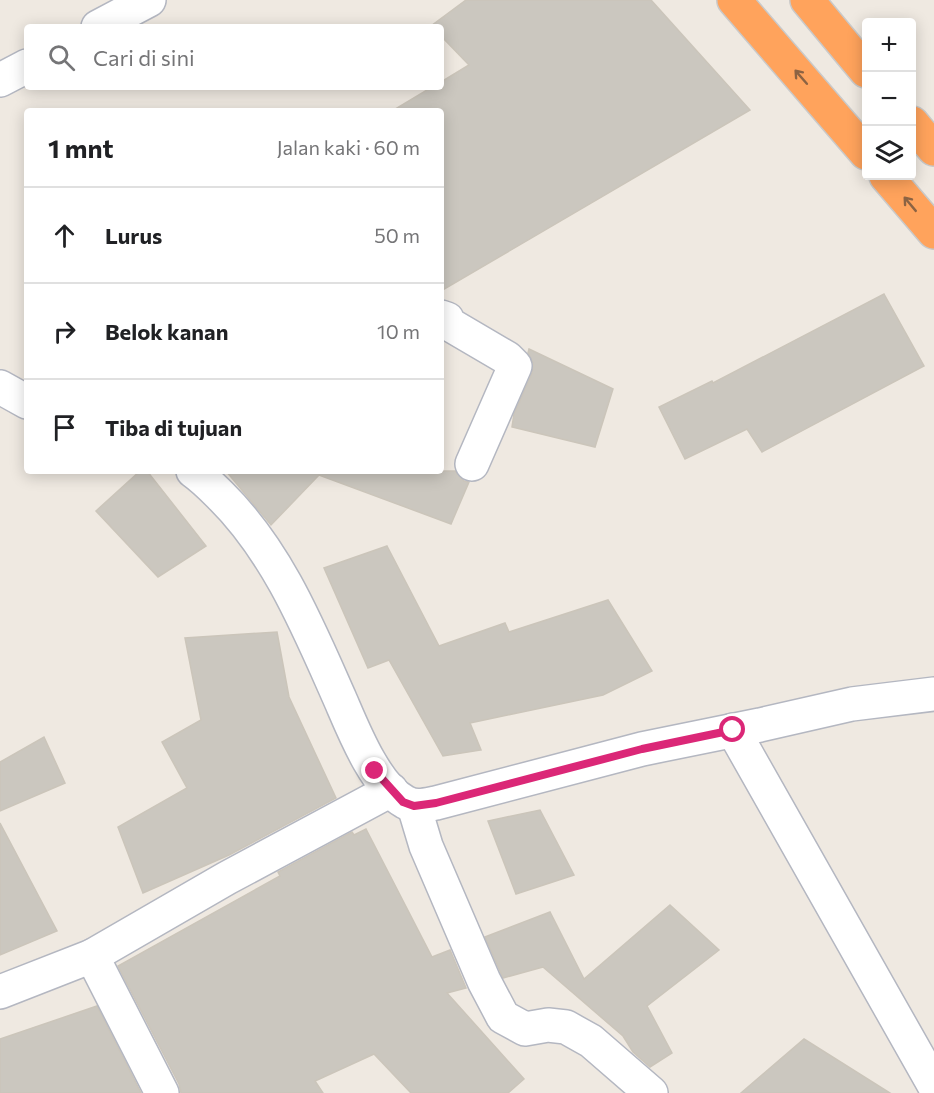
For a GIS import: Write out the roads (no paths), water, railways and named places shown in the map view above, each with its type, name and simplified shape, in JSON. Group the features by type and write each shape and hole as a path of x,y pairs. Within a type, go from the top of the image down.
{"highway":[{"path":"734,0 862,147"},
{"path":"807,0 862,65"},
{"path":"823,102 863,72"},
{"path":"915,126 934,149"},
{"path":"889,180 934,232"}],"street":[{"path":"104,24 148,0"},
{"path":"0,80 24,68"},
{"path":"445,321 507,358 514,366 472,464"},
{"path":"0,387 24,400"},
{"path":"198,474 231,505 259,539 302,613 360,744 375,771 403,798 484,981 503,1017 525,1029 548,1025 566,1027 591,1041 651,1093"},
{"path":"0,992 92,957 227,878 403,798 436,803 642,749 852,704 934,694"},
{"path":"733,730 934,1085"},
{"path":"92,957 162,1093"}]}
